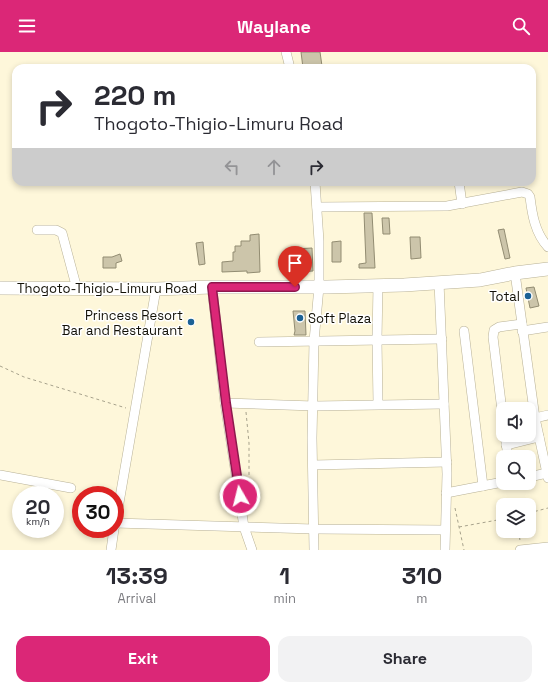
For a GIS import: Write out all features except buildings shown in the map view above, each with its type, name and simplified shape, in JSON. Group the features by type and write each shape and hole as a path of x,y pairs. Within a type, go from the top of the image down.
{"highway":[{"name":"Thogoto-Thigio-Limuru Road","path":"0,288 156,289 378,285 480,280 515,273 548,269"}],"street":[{"path":"286,52 289,64"},
{"path":"314,550 314,341 318,287 319,241 315,186"},
{"path":"460,186 462,204"},
{"path":"317,207 424,207 462,204 525,192 530,197 532,214 537,230 548,247"},
{"path":"37,230 56,230 62,233 76,289"},
{"path":"515,273 533,402"},
{"path":"439,282 449,493 445,530 445,550"},
{"path":"378,285 378,404"},
{"path":"212,287 226,403 244,527 252,550"},
{"path":"122,486 156,289"},
{"path":"501,402 493,336 494,330 499,327 548,327"},
{"path":"464,331 483,486"},
{"path":"259,342 442,339"},
{"path":"226,403 314,406 444,404"},
{"path":"536,418 548,414"},
{"path":"536,421 543,443 547,475 536,476"},
{"path":"506,442 507,450"},
{"path":"506,445 543,443"},
{"path":"313,465 447,462"},
{"path":"0,476 71,488"},
{"path":"449,493 496,483"},
{"path":"124,524 314,530 445,530"},
{"path":"111,550 113,538"},
{"path":"521,550 548,547"}],"path":[{"path":"0,366 24,377 135,411"},
{"path":"245,404 249,443 249,505"},
{"path":"449,493 464,550"},
{"path":"536,511 548,508"},
{"path":"459,527 496,520"},
{"path":"520,538 521,550"}],"place":[{"name":"Total","path":"528,296"},
{"name":"Soft Plaza","path":"300,318"},
{"name":"Princess Resort Bar and Restaurant","path":"191,322"}],"route":[{"path":"240,496 226,403 212,287 295,287"}]}
